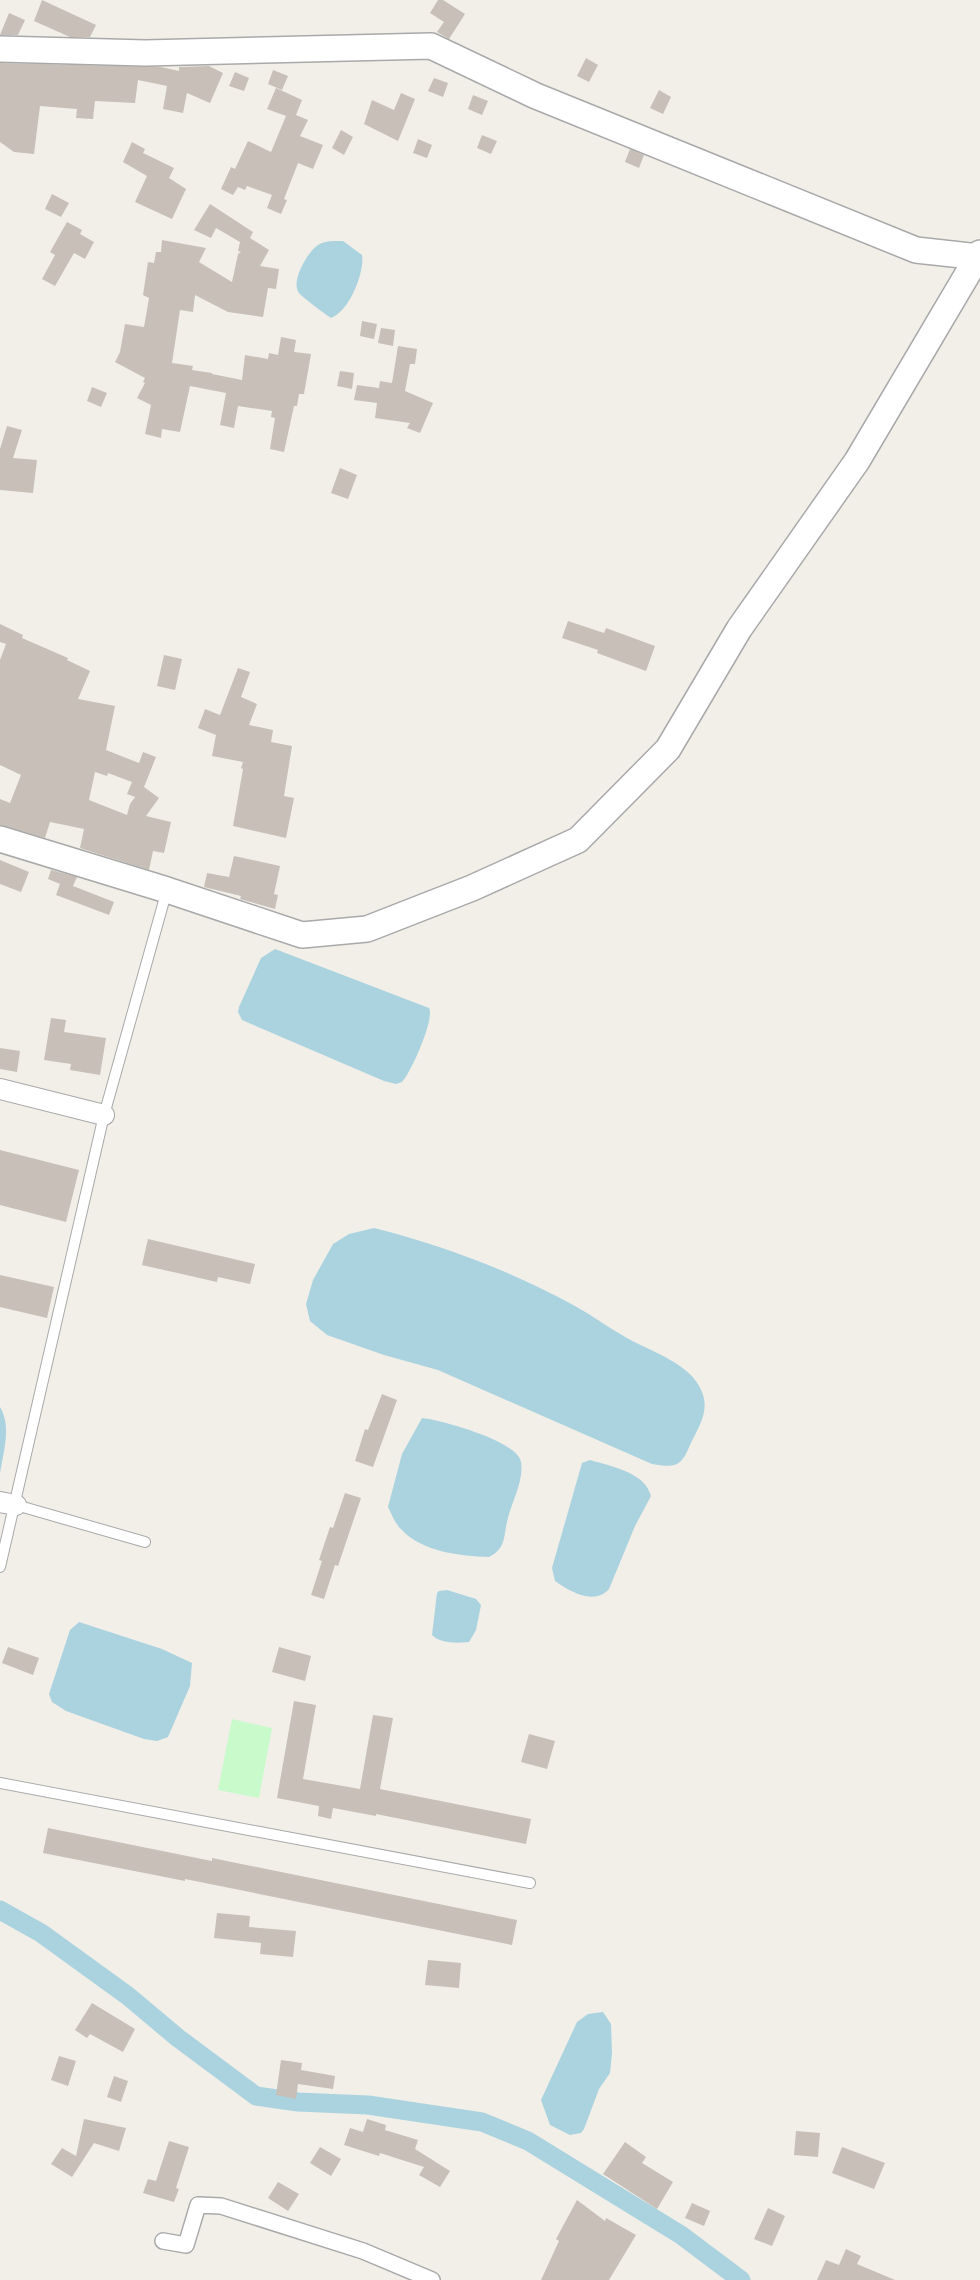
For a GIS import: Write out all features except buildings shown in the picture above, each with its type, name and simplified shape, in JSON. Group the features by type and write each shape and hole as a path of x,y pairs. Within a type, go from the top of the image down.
{"street":[{"path":"0,49 144,53 431,46 536,96 916,250 979,256 857,461 739,629 668,749 578,840 472,888 367,929 302,935 167,890 0,839"},
{"path":"0,1090 104,1115"},
{"path":"163,2240 186,2244 198,2205 221,2206 363,2251 432,2280"}],"lane":[{"path":"0,1567 8,1503 104,1115 167,890"},
{"path":"8,1503 145,1542"},
{"path":"0,1783 530,1883"}],"green space":[{"path":"232,1719 272,1728 259,1798 218,1790"}],"water":[{"path":"328,241 343,241 362,255 361,271 350,300 338,314 331,318 299,293 297,288 298,275 305,260 314,248"},
{"path":"275,949 429,1008 429,1023 425,1034 416,1057 402,1082 396,1084 384,1081 242,1020 238,1012 239,1007 261,958"},
{"path":"374,1228 452,1251 527,1282 575,1306 627,1338 680,1366 697,1382 702,1392 705,1406 702,1420 684,1458 672,1466 652,1464 438,1370 384,1355 327,1335 310,1321 306,1304 313,1280 333,1244 349,1234"},
{"path":"0,1407 4,1415 6,1431 0,1474"},
{"path":"422,1418 461,1427 493,1439 517,1454 521,1462 521,1476 502,1545 499,1550 489,1557 454,1554 431,1548 410,1537 400,1528 392,1516 388,1507 402,1454"},
{"path":"590,1460 626,1471 642,1481 651,1496 635,1526 609,1589 603,1594 589,1597 567,1589 555,1581 552,1568 582,1463"},
{"path":"447,1590 476,1599 481,1605 476,1630 469,1642 455,1643 444,1641 432,1635 437,1593"},
{"path":"79,1622 162,1649 192,1663 190,1686 168,1737 157,1741 144,1739 66,1711 52,1702 49,1694 70,1630"},
{"path":"603,2012 611,2024 612,2053 610,2073 599,2089 584,2129 581,2133 570,2135 550,2125 541,2100 577,2022 588,2014"}],"waterway":[{"path":"0,1910 41,1933 128,1996 178,2038 256,2096 298,2102 368,2105 482,2122 528,2141 681,2235 741,2280"}]}
